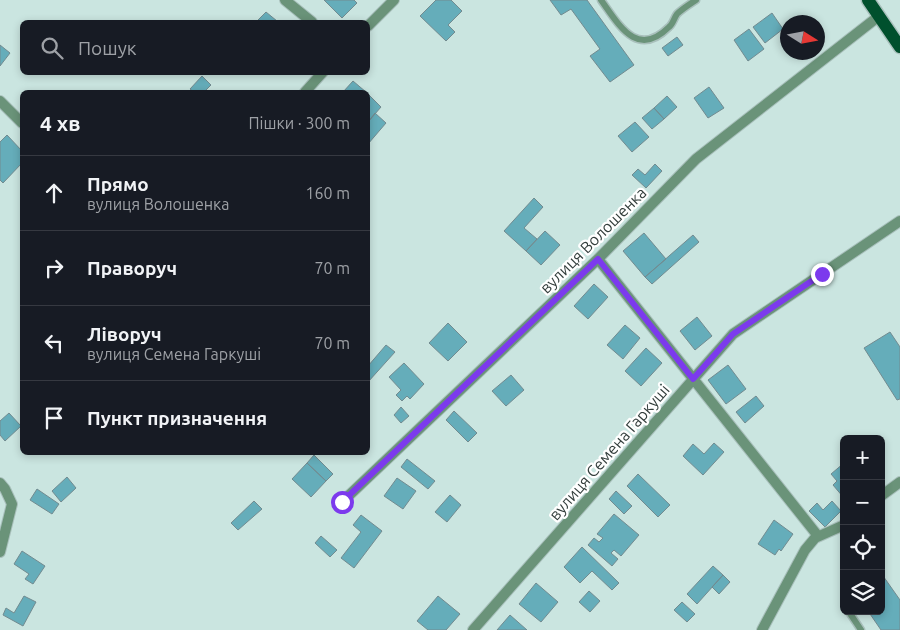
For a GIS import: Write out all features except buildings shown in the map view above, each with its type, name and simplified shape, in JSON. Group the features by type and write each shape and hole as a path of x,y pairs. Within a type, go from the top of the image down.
{"main road":[{"path":"868,0 900,47"}],"street":[{"path":"285,0 310,20"},
{"path":"370,24 394,0"},
{"name":"вулиця Волошенка","path":"342,502 598,259 696,159 878,16"},
{"path":"307,90 320,75"},
{"path":"0,101 20,121"},
{"name":"вулиця Семена Гаркуші","path":"474,630 733,334 898,223"},
{"path":"598,259 818,536"},
{"path":"885,493 900,482"},
{"path":"0,483 12,504 0,552"},
{"path":"762,630 812,540 840,527"}],"lane":[{"path":"602,0 628,36 640,40 655,39 671,26 678,14 696,0"},
{"path":"851,615 861,630"}],"route":[{"path":"342,502 598,259 693,379 733,334 822,274"}]}
